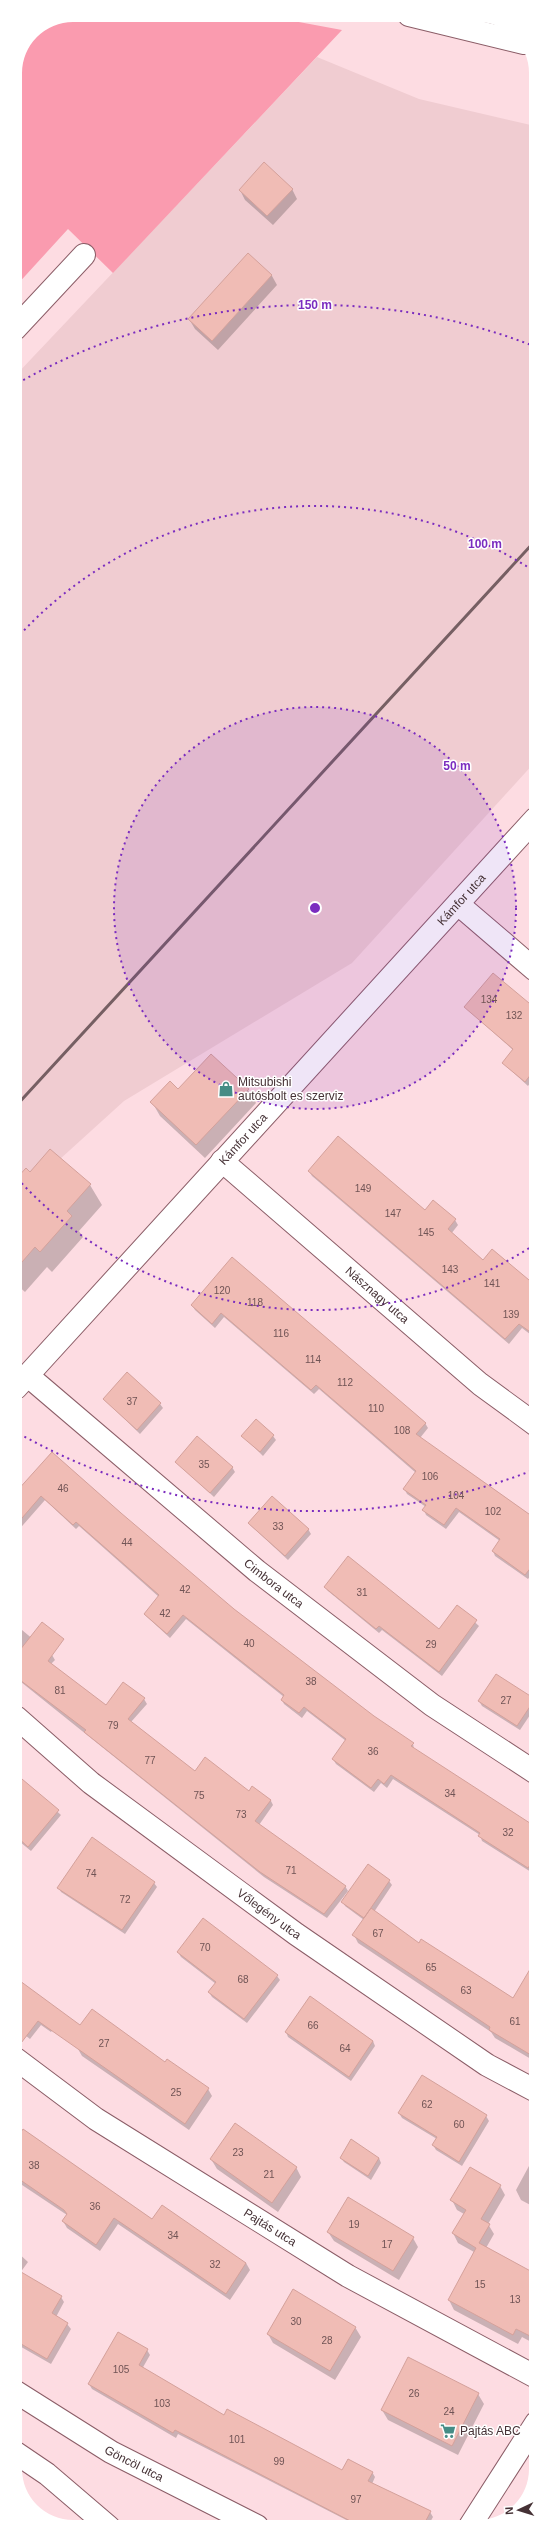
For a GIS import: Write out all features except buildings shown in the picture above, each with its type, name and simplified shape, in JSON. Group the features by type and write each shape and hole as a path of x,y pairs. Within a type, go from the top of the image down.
{"street":[{"path":"439,22 517,40"},
{"path":"22,321 84,255"},
{"name":"Kámfor utca","path":"22,1381 529,825"},
{"path":"458,904 529,965"},
{"name":"Násznagy utca","path":"222,1161 480,1384 529,1420"},
{"name":"Cimbora utca","path":"22,1383 257,1571 432,1705 529,1768"},
{"name":"Vőlegény utca","path":"22,1722 91,1783 296,1934 487,2065 529,2087"},
{"name":"Pajtás utca","path":"22,2064 96,2119 348,2276 529,2373"},
{"name":"Göncöl utca","path":"22,2396 111,2452 245,2520"},
{"path":"474,2520 529,2434"},
{"path":"22,2457 47,2474 101,2520"}],"shaded area":[{"path":"73,22 299,22 342,30 113,273 68,229 22,279 22,73 26,53 37,37 45,31 53,26"},
{"path":"317,57 419,99 529,125 529,769 352,963 124,1101 22,1194 22,369"}],"railway":[{"path":"22,1099 529,548"}],"place":[{"name":"Mitsubishi autósbolt es szerviz","path":"226,1089"},
{"name":"Pajtás ABC","path":"448,2431"}]}
